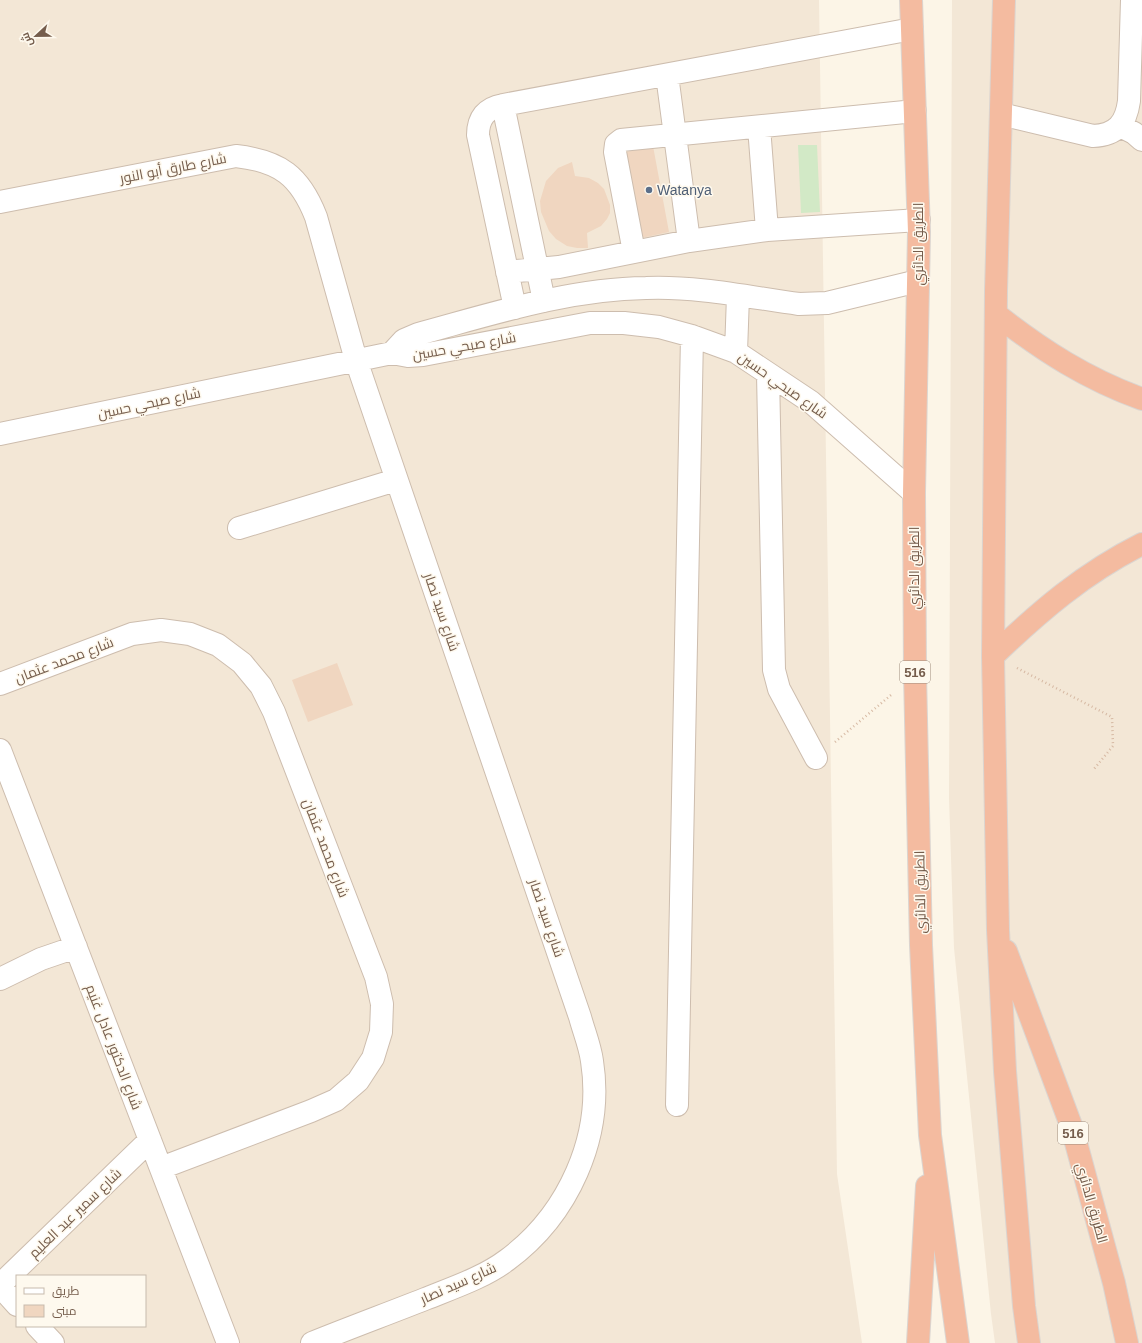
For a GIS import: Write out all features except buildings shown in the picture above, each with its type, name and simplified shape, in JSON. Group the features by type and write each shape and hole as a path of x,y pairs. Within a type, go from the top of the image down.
{"highway":[{"name":"الطريق الدائري","path":"911,0 919,220 914,493 915,674 921,945 930,1135 958,1343"},
{"name":"الطريق الدائري","path":"1004,0 996,291 994,656 998,930 1005,1071 1024,1306 1029,1343"},
{"path":"997,315 1034,344 1074,369 1116,389 1142,399"},
{"path":"994,656 1031,619 1071,586 1115,558 1142,544"},
{"name":"الطريق الدائري","path":"998,930 1072,1128 1114,1283 1127,1343"},
{"name":"الطريق الدائري","path":"918,1343 930,1135"}],"street":[{"path":"1001,114 1093,136 1103,136 1120,126 1127,114 1129,101 1132,0"},
{"path":"515,308 478,136 478,126 484,114 494,107 503,105 912,29"},
{"path":"667,75 689,241"},
{"path":"503,105 544,301"},
{"path":"634,252 615,146 619,141 624,139 915,111"},
{"path":"1120,126 1134,133 1142,140"},
{"path":"759,127 767,230"},
{"name":"شارع طارق أبو النور","path":"0,202 236,156 258,158 277,166 295,180 308,197 316,217 356,360"},
{"path":"507,272 589,262 689,241 767,230 919,220"},
{"name":"شارع صبحي حسين","path":"392,353 397,345 412,336 544,301 605,290 686,288 799,304 813,304 827,303 918,281"},
{"path":"736,352 738,296"},
{"name":"شارع صبحي حسين","path":"0,434 392,353 408,356 423,355 590,323 624,323 659,327 692,336 736,352 811,402 914,493"},
{"path":"677,1105 692,336"},
{"name":"شارع سيد نصار","path":"312,1343 466,1283 506,1261 541,1231 567,1194 585,1152 594,1107 592,1062 580,1017 356,360"},
{"path":"768,374 774,670 779,689 816,758"},
{"path":"239,528 396,480"},
{"name":"شارع محمد عثمان","path":"0,684 132,634 161,630 197,637 218,645 242,662 261,686 274,712 376,977 382,1004 381,1032 373,1058 358,1082 336,1100 311,1111 161,1168"},
{"name":"شارع الدكتور عادل غنيم","path":"0,750 228,1343"},
{"path":"0,979 41,959 76,946"},
{"name":"شارع سمير عبد العليم","path":"0,1286 150,1140"},
{"path":"0,1286 16,1304"},
{"path":"38,1327 53,1343"}],"path":[{"path":"994,656 1112,717 1113,746 1094,769"},
{"path":"816,758 915,674"}],"shaded area":[{"path":"0,0 819,0 837,1174 862,1343 0,1343"},
{"path":"952,0 1142,0 1142,1343 995,1343 954,948 949,798"}],"green space":[{"path":"798,145 817,145 820,212 801,213"}],"place":[{"name":"Watanya","path":"649,190"}]}
